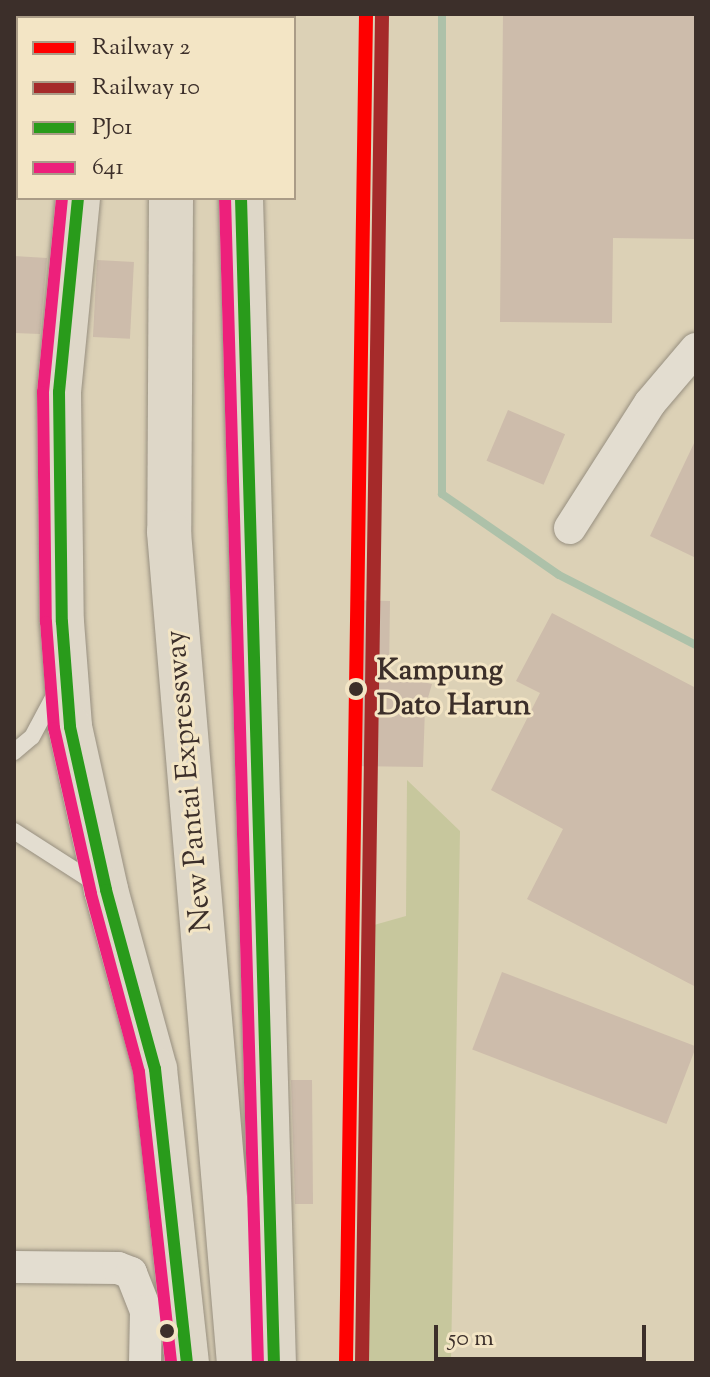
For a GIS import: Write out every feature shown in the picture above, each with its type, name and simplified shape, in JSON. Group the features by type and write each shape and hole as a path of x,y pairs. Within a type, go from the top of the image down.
{"highway":[{"path":"78,200 59,392 70,727 106,890 155,1069 187,1363"},
{"name":"New Pantai Expressway","path":"171,200 169,532 239,1363"},
{"path":"241,200 274,1363"}],"street":[{"path":"570,528 650,403 696,349"},
{"path":"14,1267 118,1268 140,1284 146,1311 145,1363"}],"lane":[{"path":"14,752 32,737 66,671"},
{"path":"16,830 106,890"}],"green space":[{"path":"407,780 460,831 451,1363 364,1363 367,927 406,916"}],"building":[{"path":"503,14 696,14 696,239 613,238 612,323 500,322"},
{"path":"14,256 47,258 40,334 14,333"},
{"path":"97,260 134,262 130,339 93,337"},
{"path":"508,410 565,434 544,485 487,461"},
{"path":"696,439 696,558 650,536"},
{"path":"355,600 390,601 389,675 432,684 425,708 423,767 352,766"},
{"path":"552,613 696,688 696,987 527,899 563,829 491,790 540,693 516,681"},
{"path":"502,972 696,1046 666,1124 472,1049"},
{"path":"291,1080 312,1080 313,1204 295,1204"}],"waterway":[{"path":"442,14 442,494 559,575 696,645"}],"rail line":[{"name":"2","path":"346,1363 366,14"},
{"name":"10","path":"362,1363 382,14"}],"transit line":[{"name":"641","path":"62,200 43,392 46,622 54,728 91,894 139,1072 171,1363"},
{"name":"PJ01","path":"78,200 59,392 62,622 70,727 106,890 155,1069 187,1363"},
{"name":"641","path":"225,200 258,1363"},
{"name":"PJ01","path":"241,200 274,1363"}],"place":[{"name":"Kampung Dato Harun","path":"356,689"}]}
